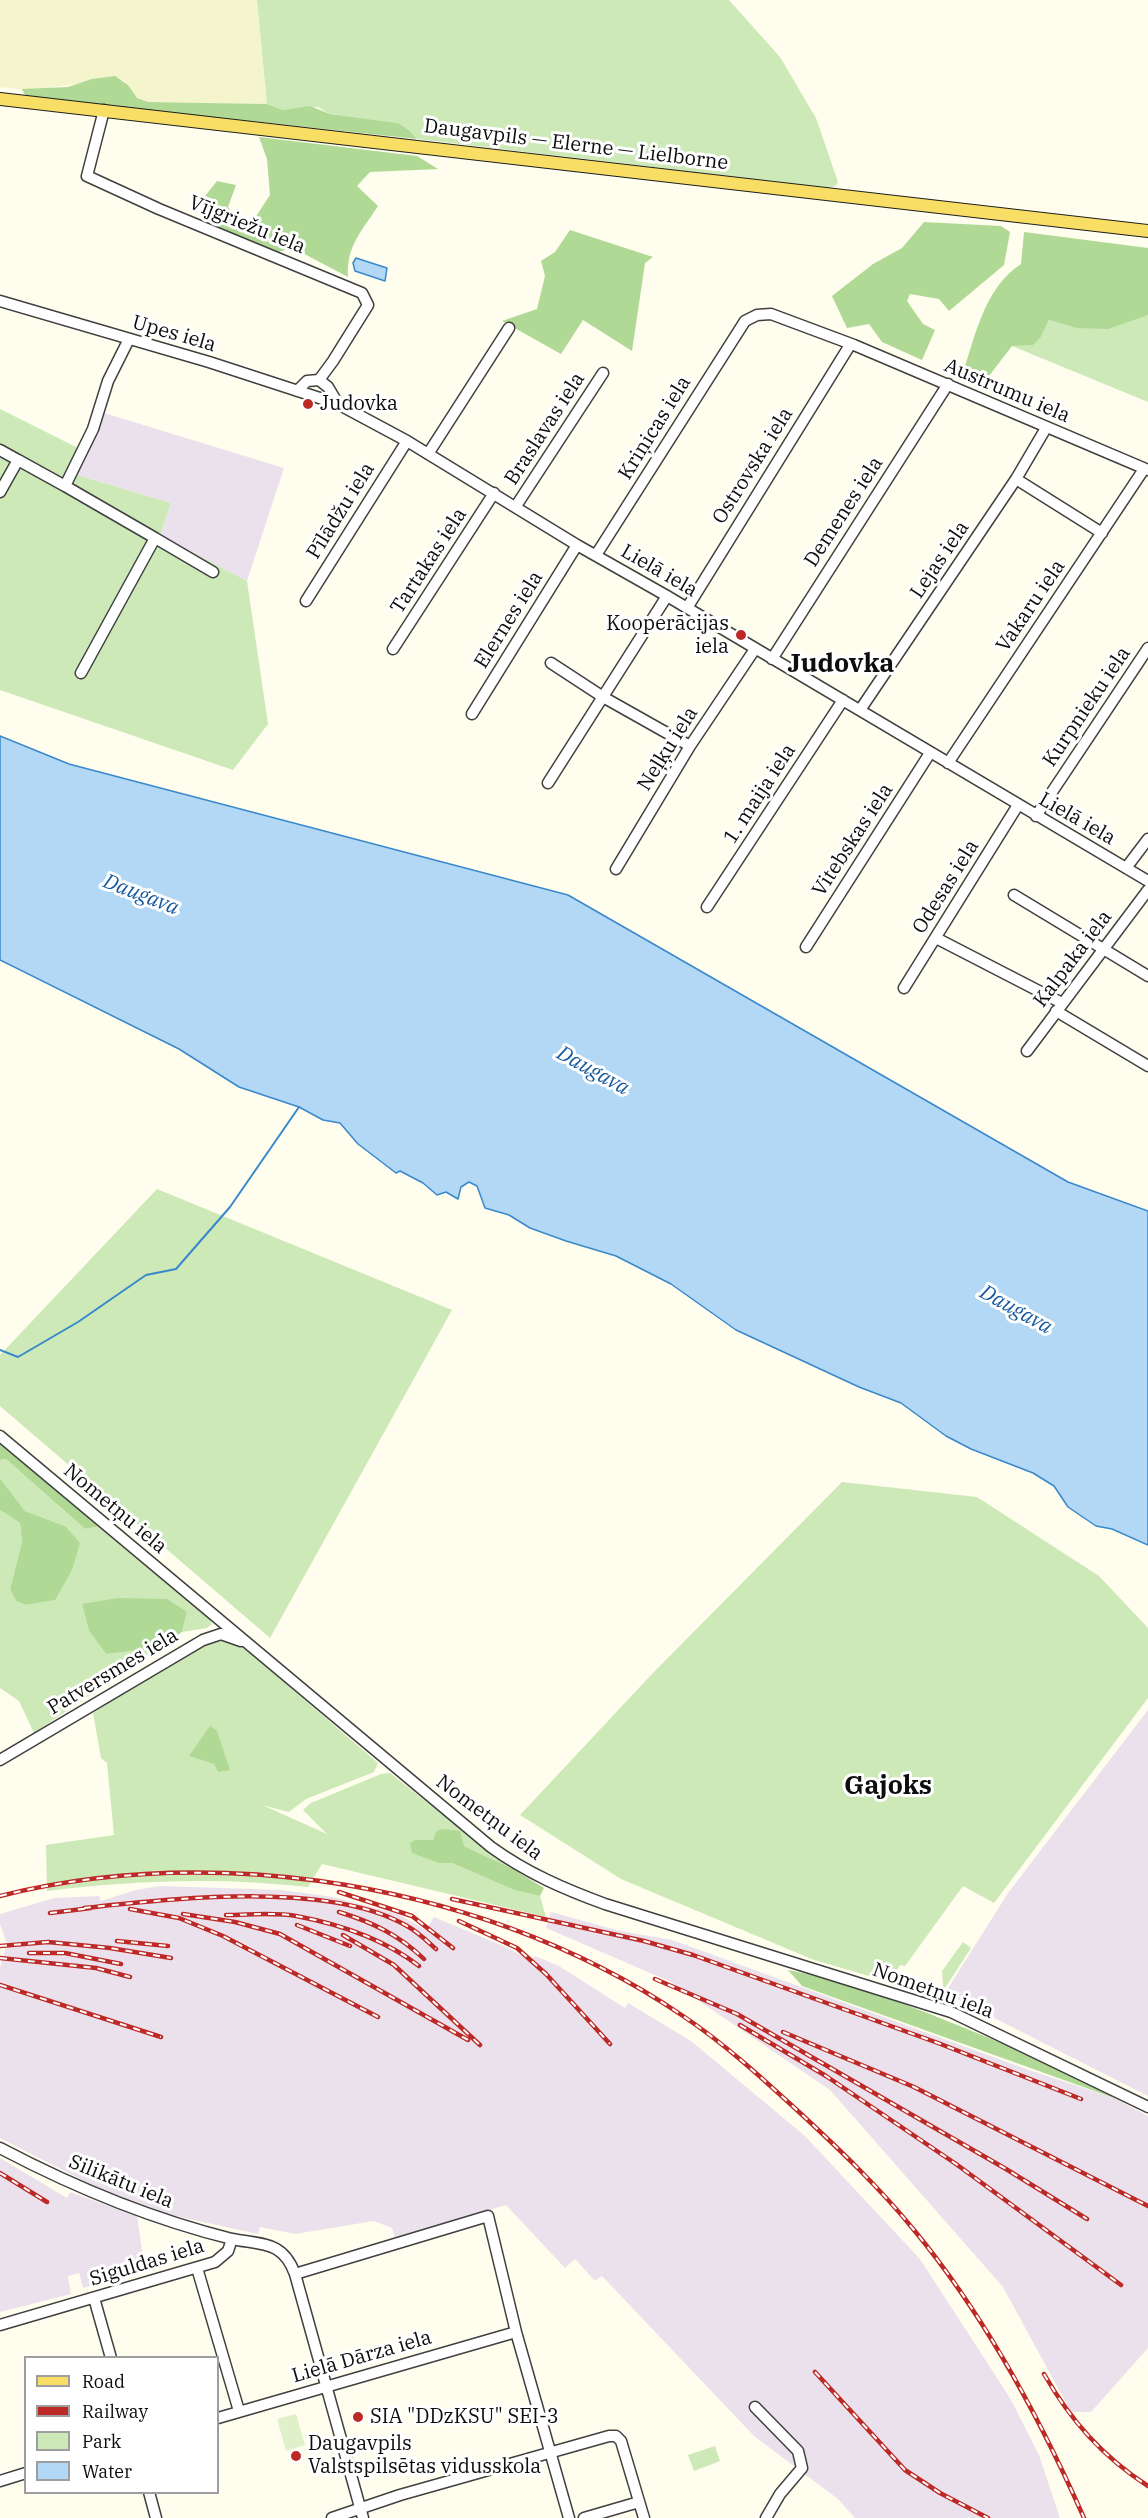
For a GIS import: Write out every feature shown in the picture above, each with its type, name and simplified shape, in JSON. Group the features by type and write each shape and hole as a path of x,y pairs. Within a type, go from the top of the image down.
{"main road":[{"name":"Daugavpils — Elerne — Lielborne","path":"0,99 1148,231"}],"street":[{"name":"Vījgriežu iela","path":"104,110 87,176 159,209 304,267 326,280 362,293 368,305 319,380"},
{"name":"Upes iela","path":"0,301 338,404"},
{"name":"Austrumu iela","path":"745,321 757,315 771,314 948,384 1146,470"},
{"name":"Kriņicas iela","path":"596,555 745,321"},
{"path":"428,454 509,328"},
{"path":"65,486 93,429 108,381 129,339"},
{"name":"Ostrovska iela","path":"687,608 850,345"},
{"name":"Braslavas iela","path":"516,506 603,373"},
{"path":"297,391 307,381 319,380 328,387 338,404"},
{"name":"Demenes iela","path":"772,659 948,384"},
{"name":"Lielā iela","path":"338,404 407,441 577,545 1148,881"},
{"name":"Lejas iela","path":"860,710 1016,479 1046,428"},
{"name":"Pīlādžu iela","path":"306,601 407,441"},
{"path":"0,450 213,572"},
{"path":"0,492 18,460"},
{"name":"Vakaru iela","path":"948,763 1146,470"},
{"path":"1016,479 1102,533"},
{"name":"Tartakas iela","path":"393,649 494,493"},
{"path":"81,672 155,538"},
{"name":"Elernes iela","path":"472,714 577,545"},
{"path":"548,783 667,596"},
{"name":"Kurpnieku iela","path":"1036,816 1148,648"},
{"name":"Neļķu iela","path":"616,869 690,746 754,649"},
{"path":"551,663 603,697 690,746"},
{"name":"1. maija iela","path":"706,907 843,700"},
{"name":"Vitebskas iela","path":"806,947 930,753"},
{"name":"Odesas iela","path":"904,988 1018,805"},
{"path":"1126,868 1148,839"},
{"name":"Kalpaka iela","path":"1027,1051 1148,890"},
{"path":"1014,895 1148,976"},
{"path":"936,938 1059,1007 1148,1066"},
{"name":"Nometņu iela","path":"0,1436 491,1847 539,1878 606,1904 951,2012 1148,2107"},
{"name":"Patversmes iela","path":"1,1757 203,1640 221,1634 248,1644"},
{"name":"Silikātu iela","path":"0,2148 65,2180 126,2205 184,2227 232,2239"},
{"path":"295,2274 488,2216 516,2332 569,2518"},
{"name":"Siguldas iela","path":"0,2325 197,2268 222,2258 228,2251 232,2239 281,2251 290,2260 295,2274 362,2513"},
{"path":"197,2268 239,2411"},
{"path":"94,2298 110,2356"},
{"name":"Lielā Dārza iela","path":"219,2418 516,2332"},
{"path":"755,2406 798,2451 802,2468 780,2494 766,2518"},
{"path":"332,2518 362,2513 400,2494 616,2436 621,2441 644,2518"},
{"path":"0,2481 24,2474"},
{"path":"148,2494 156,2518"},
{"path":"584,2518 639,2502"}],"shaded area":[{"path":"101,412 284,468 247,581 160,535 171,503 74,474"},
{"path":"1148,1710 1148,2096 945,1993 1008,1893"},
{"path":"160,1886 282,1890 333,1897 398,1914 426,1930 434,1917 508,1948 530,1960 535,1956 559,1966 625,2008 628,2003 691,2041 805,2136 920,2259 1010,2398 1039,2455 1060,2518 855,2518 838,2499 754,2436 602,2276 595,2281 575,2259 565,2268 506,2205 395,2238 392,2228 374,2221 295,2234 260,2227 258,2234 167,2214 92,2185 0,2138 0,1967 7,1944 0,1924 0,1914 54,1898 99,1896 101,1901 136,1890"},
{"path":"551,1912 620,1931 672,1940 1029,2070 1114,2098 1148,2116 1148,2348 1091,2412 1071,2412 1003,2287 830,2090 671,1982 546,1928"},
{"path":"0,2158 67,2198 70,2192 137,2216 145,2271 83,2288 79,2273 68,2276 71,2294 0,2312"}],"green space":[{"path":"0,0 257,0 267,104 148,102 137,98 123,79 25,90 0,87"},
{"path":"257,0 729,0 780,57 816,118 838,182 836,186 828,188 417,139 398,123 330,114 318,107 283,110 267,104"},
{"path":"115,76 128,85 137,98 148,102 267,104 283,110 310,106 330,114 398,123 417,139 26,97 22,89 68,87 92,79"},
{"path":"259,137 417,156 438,169 370,172 357,186 378,206 352,248 348,277 293,248 260,257 209,236 210,210 205,196 217,181 236,185 228,207 235,216 251,224 270,195 267,159"},
{"path":"924,222 1001,226 1010,232 1004,265 949,311 939,299 910,294 907,301 923,324 935,330 922,360 882,342 869,324 847,328 832,296 873,264 902,248"},
{"path":"570,230 653,257 645,263 632,351 583,320 561,354 502,321 537,309 545,276 541,261 555,252"},
{"path":"1024,232 1148,248 1148,315 1108,329 1076,328 1049,320 1041,337 1033,345 1012,346 982,385 962,376 977,330 990,300 1008,274 1021,264"},
{"path":"1148,315 1148,402 1012,346 1033,344 1041,337 1049,320 1076,328"},
{"path":"0,409 84,451 74,474 171,503 160,535 247,581 268,724 233,770 0,690"},
{"path":"157,1189 452,1310 270,1638 0,1406 0,1355"},
{"path":"0,1443 100,1526 85,1529 6,1459 0,1460"},
{"path":"6,1459 85,1529 100,1526 209,1618 212,1624 207,1628 182,1632 187,1612 82,1604 89,1631 106,1654 159,1648 34,1733 19,1701 0,1688 0,1510 20,1523 22,1542 10,1589 16,1601 26,1605 55,1600 65,1526 25,1511 0,1478 0,1460"},
{"path":"0,1478 25,1511 65,1526 80,1543 72,1570 55,1600 26,1605 16,1601 10,1589 22,1542 20,1523 0,1510"},
{"path":"842,1482 977,1497 1099,1576 1148,1628 1148,1698 994,1903 963,1886 905,1966 900,1965 890,1982 814,1960 621,1879 520,1815 651,1675"},
{"path":"118,1598 167,1599 187,1612 182,1632 159,1648 106,1654 89,1631 82,1604"},
{"path":"221,1641 235,1644 249,1652 378,1763 374,1772 306,1799 289,1812 262,1805 327,1834 303,1810 311,1803 381,1774 390,1773 509,1867 464,1846 439,1863 452,1863 514,1890 540,1896 546,1917 322,1864 308,1887 243,1882 177,1881 112,1884 47,1891 46,1845 114,1835 107,1763 101,1758 93,1713 173,1661 206,1645"},
{"path":"210,1726 217,1731 230,1770 218,1772 214,1764 189,1756"},
{"path":"441,1829 460,1831 464,1846 509,1867 544,1888 540,1896 514,1890 452,1863 439,1863 412,1853 410,1843 415,1840 433,1840 436,1832"},
{"path":"963,1942 971,1948 945,1988 942,1971"},
{"path":"788,1970 846,1984 932,2015 1068,2070 1094,2083 1114,2098 802,1986"},
{"path":"296,2414 305,2445 286,2451 277,2419"},
{"path":"715,2446 720,2461 694,2471 688,2455"}],"water":[{"path":"356,258 387,268 385,281 355,271 353,263"},
{"name":"Daugava","path":"0,736 69,764 568,895 1068,1182 1148,1211 1148,1545 1112,1529 1096,1526 1068,1507 1054,1486 1033,1473 971,1449 946,1436 901,1403 859,1387 736,1330 671,1284 616,1256 530,1228 509,1215 485,1208 477,1186 469,1182 461,1187 458,1199 446,1192 437,1195 423,1183 400,1171 396,1173 358,1144 340,1123 323,1120 299,1107 239,1087 179,1049 0,960"}],"waterway":[{"path":"0,1350 18,1357 78,1322 146,1275 176,1269 230,1207 299,1107"}],"railway":[{"path":"0,1896 79,1881 159,1874 240,1874 320,1881 416,1899 463,1912 555,1946 642,1990 699,2027 757,2074 858,2169 914,2230 964,2297 1009,2368 1084,2518"},
{"path":"339,1892 412,1916 453,1948"},
{"path":"84,1908 204,1898 249,1896 294,1898 336,1903 374,1912 407,1926 436,1949"},
{"path":"452,1899 644,1941 693,1955 938,2043 1081,2099"},
{"path":"50,1913 91,1908"},
{"path":"130,1909 179,1918 223,1936 378,2017"},
{"path":"339,1912 384,1930 405,1943 424,1959"},
{"path":"183,1914 235,1922 280,1934 468,2040"},
{"path":"226,1915 287,1915 328,1923 376,1940 419,1966"},
{"path":"459,1921 517,1948 546,1974 610,2044"},
{"path":"297,1925 350,1946"},
{"path":"343,1935 394,1965 480,2045"},
{"path":"117,1941 168,1946"},
{"path":"0,1946 48,1942 110,1948 171,1958"},
{"path":"29,1953 65,1953 121,1964"},
{"path":"0,1958 96,1968 130,1977"},
{"path":"655,1979 737,2014 1006,2169 1087,2219"},
{"path":"0,1985 161,2037"},
{"path":"740,2025 826,2076 956,2164 1121,2285"},
{"path":"783,2032 914,2087 1148,2206"},
{"path":"0,2173 47,2202"},
{"path":"815,2372 905,2470 940,2493 988,2518"},
{"path":"1044,2374 1065,2407 1089,2437 1117,2463 1148,2486"}],"place":[{"name":"Judovka","path":"308,404"},
{"name":"Kooperācijas iela","path":"741,635"},
{"name":"SIA \"DDzKSU\" SEI-3","path":"358,2417"},
{"name":"Daugavpils Valstspilsētas vidusskola","path":"296,2456"}],"district":[{"name":"Judovka","path":"841,664"},
{"name":"Gajoks","path":"888,1786"}]}
